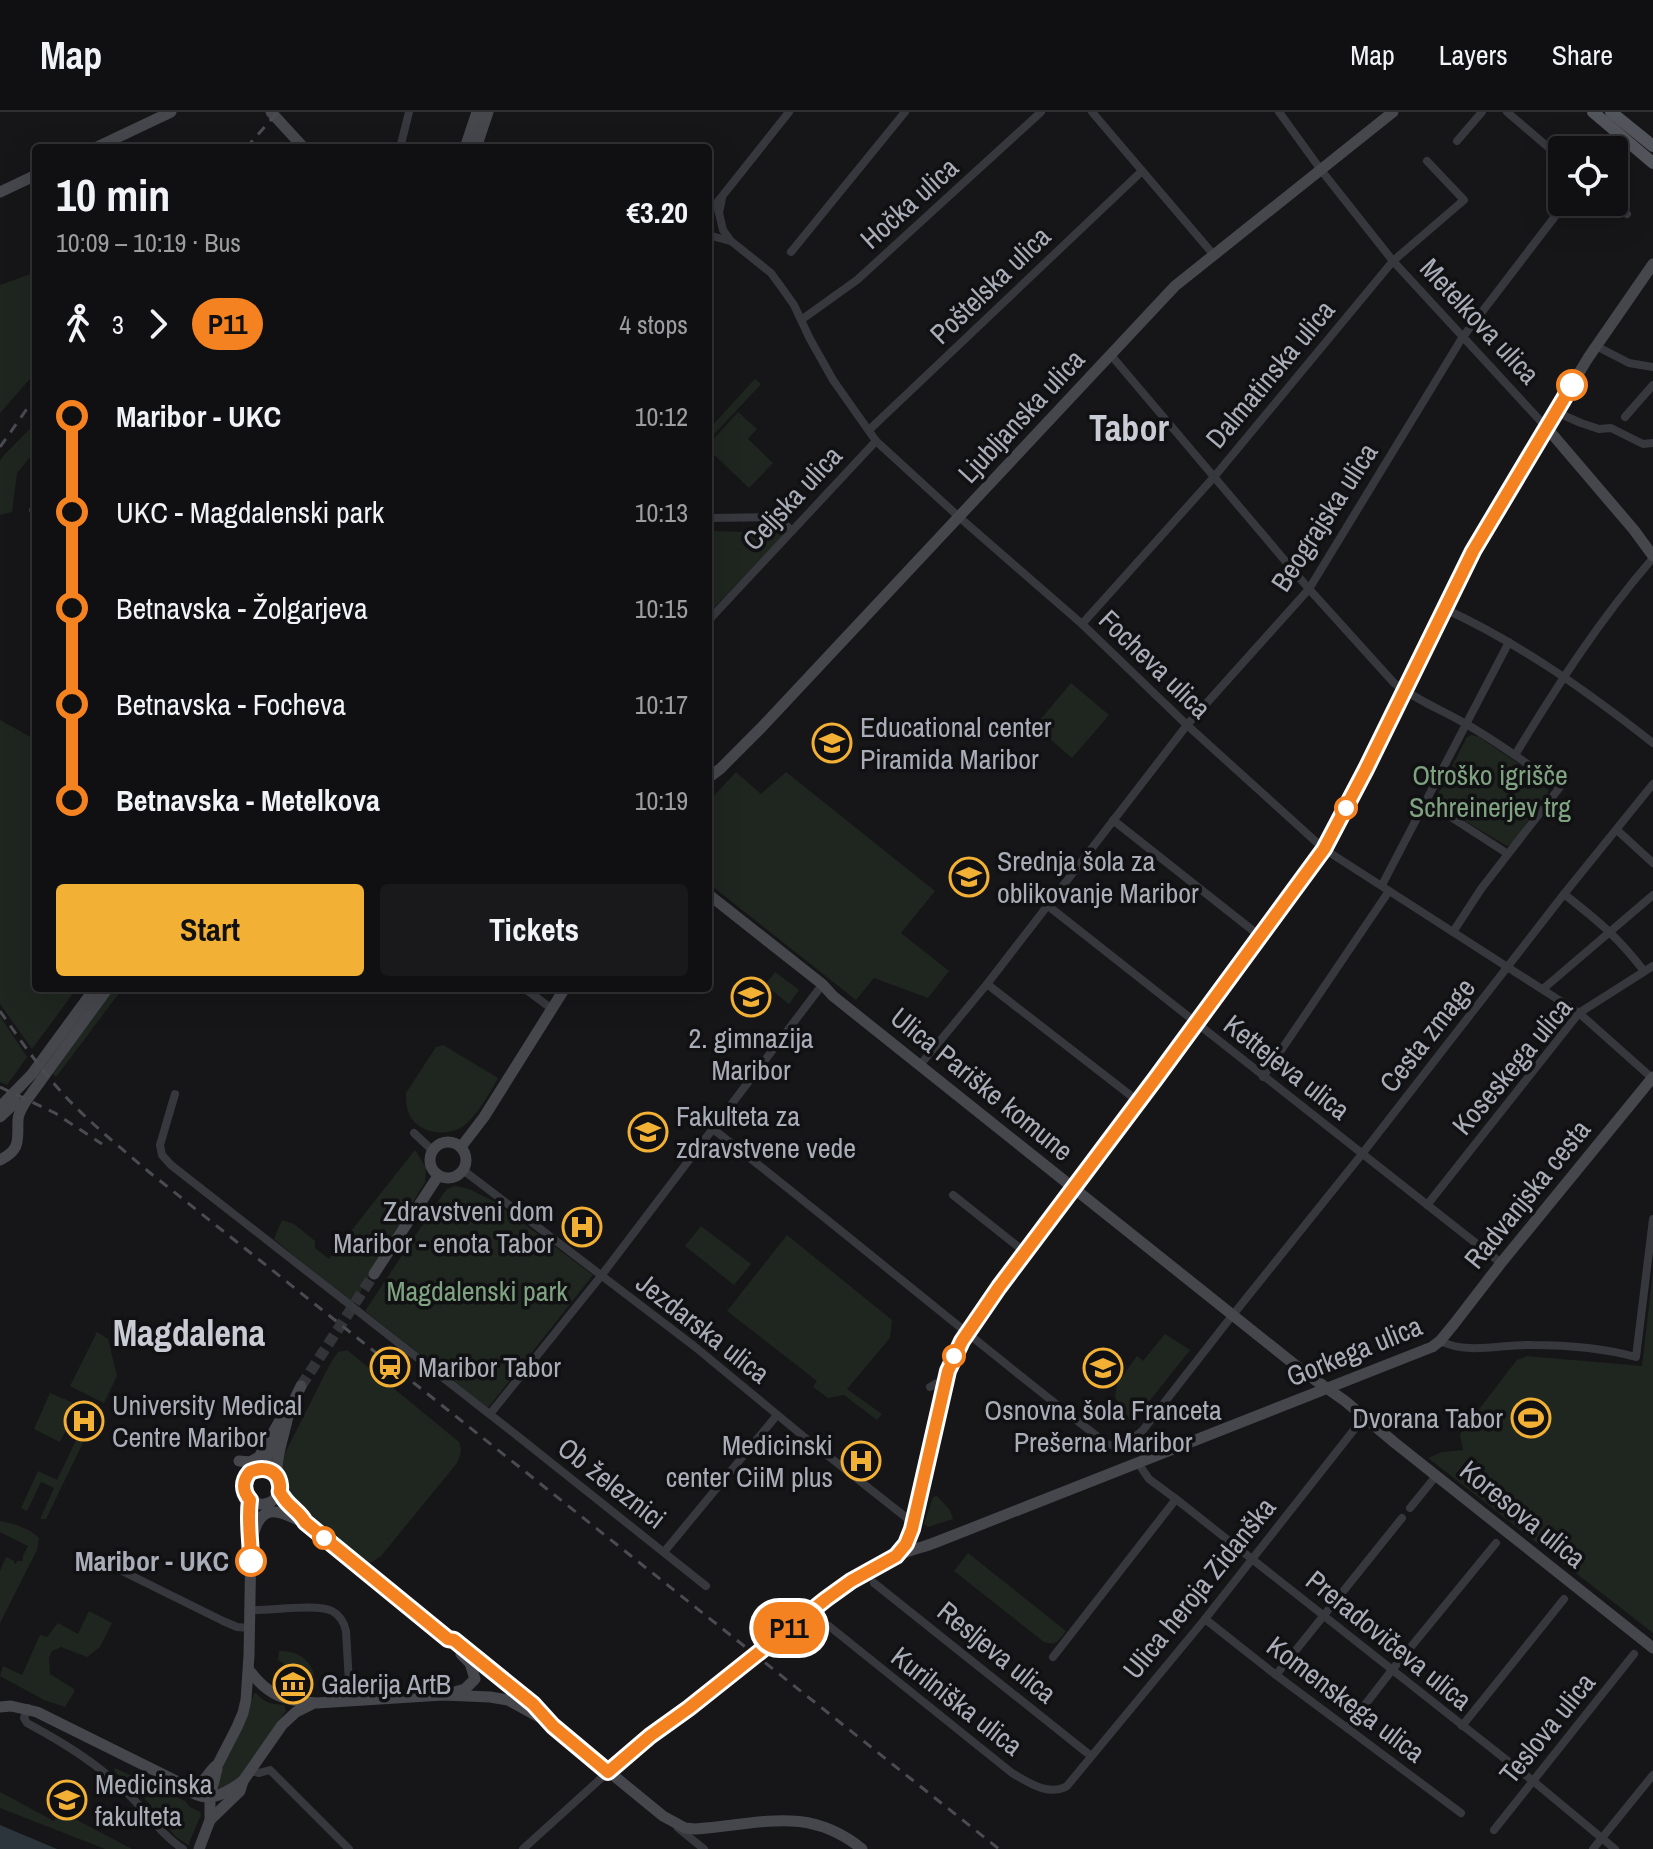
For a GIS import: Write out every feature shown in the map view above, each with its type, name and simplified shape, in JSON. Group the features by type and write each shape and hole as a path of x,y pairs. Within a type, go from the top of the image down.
{"main road":[{"path":"1593,112 1653,163"},
{"path":"1611,112 1653,146"}],"street":[{"path":"103,144 171,112"},
{"path":"271,112 300,144"},
{"path":"401,144 409,112"},
{"path":"466,144 477,112"},
{"path":"477,144 488,112"},
{"path":"712,209 789,112"},
{"path":"791,252 905,112"},
{"name":"Hočka ulica","path":"801,320 857,280 1041,112"},
{"path":"1092,112 1213,254"},
{"name":"Metelkova ulica","path":"1279,112 1393,261 1547,428 1634,530 1653,557"},
{"name":"Ljubljanska ulica","path":"712,775 1175,286 1393,112"},
{"path":"1457,141 1482,112"},
{"path":"1507,112 1548,147"},
{"name":"Dalmatinska ulica","path":"1082,624 1214,477 1393,261 1464,200 1427,161"},
{"name":"Poštelska ulica","path":"869,430 1142,171"},
{"path":"0,192 32,177"},
{"path":"722,198 720,222 731,241"},
{"name":"Beograjska ulica","path":"920,1065 987,984 1187,725 1309,589 1462,338 1555,216"},
{"path":"712,236 731,241"},
{"name":"Focheva ulica","path":"731,241 771,273 794,305 833,380 876,441 1082,624 1187,725 1324,849 1579,1013 1652,1078"},
{"path":"523,1849 650,1736 826,1599 896,1556 906,1544 951,1364 966,1334 1324,849 1473,551 1596,346 1653,264"},
{"path":"1596,346 1629,363 1653,367"},
{"path":"1110,354 1309,589 1394,683 1467,724 1560,787 1481,889 1453,932"},
{"path":"1625,417 1653,385"},
{"path":"1556,412 1599,429 1611,428 1643,444 1653,443"},
{"name":"Celjska ulica","path":"712,617 876,441"},
{"path":"712,518 777,517 792,531"},
{"path":"1515,755 1563,676 1628,586 1653,557"},
{"path":"1445,609 1509,642 1563,676 1653,743"},
{"path":"1263,1077 1386,888 1426,801 1509,642"},
{"path":"712,781 720,769"},
{"name":"Cesta zmage","path":"966,1334 1107,1444 1124,1446 1143,1430 1653,784"},
{"path":"1426,801 1508,854"},
{"path":"1113,820 1261,937"},
{"path":"1617,830 1653,863"},
{"path":"1564,894 1610,931"},
{"path":"1543,989 1653,895"},
{"name":"Ulica Pariške komune","path":"712,897 1304,1372 1327,1387"},
{"name":"Kettejeva ulica","path":"1047,905 1501,1263"},
{"name":"Ulica Pariške komune","path":"712,906 819,989 833,996"},
{"name":"Koseskega ulica","path":"1427,1205 1579,1013 1649,969 1610,931"},
{"path":"987,984 1139,1102"},
{"path":"490,1414 601,1276 819,989"},
{"path":"0,1167 13,1160 21,1149 38,1075 92,992"},
{"path":"0,1160 10,1154 19,1133 13,1115 2,1112 38,1075 105,992"},
{"path":"529,992 552,1009"},
{"path":"461,1147 484,1117 563,992"},
{"path":"17,1121 39,1081 38,1075"},
{"name":"Radvanjska cesta","path":"1440,1341 1652,1078"},
{"name":"Ob železnici","path":"175,1094 160,1139 160,1149 165,1159 706,1586"},
{"path":"713,1129 966,1334"},
{"path":"414,1133 432,1150"},
{"path":"444,1142 461,1147 466,1161 463,1170 454,1177 438,1176 430,1164 432,1150 444,1142"},
{"name":"Jezdarska ulica","path":"463,1170 694,1346 913,1523"},
{"path":"374,1274 438,1176"},
{"path":"953,1195 1026,1253"},
{"name":"Gorkega ulica","path":"896,1556 1432,1347 1440,1341 1463,1349 1531,1344 1613,1351 1636,1357 1653,1219"},
{"path":"930,1387 937,1383 945,1385"},
{"path":"289,1411 277,1458 280,1491 275,1500 259,1505 244,1492 244,1482 273,1446 289,1411 301,1386"},
{"name":"Koresova ulica","path":"1327,1387 1653,1648"},
{"path":"239,1461 250,1462 259,1457 289,1411"},
{"path":"664,1552 777,1415"},
{"name":"Ulica heroja Zidanška","path":"1067,1786 1205,1619 1364,1417"},
{"name":"Preradovičeva ulica","path":"1138,1463 1149,1479 1615,1849"},
{"path":"258,1468 268,1469 277,1476"},
{"path":"1410,1508 1436,1476"},
{"path":"280,1491 305,1522"},
{"path":"1053,1657 1176,1499"},
{"path":"199,1849 210,1820 210,1797 218,1764 243,1713 249,1670 251,1542 247,1518 250,1500"},
{"path":"251,1542 256,1525 268,1513 283,1512 305,1522 448,1639 470,1663 475,1679 471,1685 443,1695"},
{"path":"1276,1675 1402,1518"},
{"path":"1347,1728 1496,1543"},
{"path":"118,1569 223,1621 249,1628"},
{"name":"Resljeva ulica","path":"874,1583 1091,1756"},
{"path":"1462,1726 1564,1599"},
{"path":"250,1610 325,1608 338,1615 346,1631 350,1700"},
{"name":"Komenskega ulica","path":"1205,1619 1461,1813"},
{"name":"Kurilniška ulica","path":"829,1626 1012,1773 1047,1790 1061,1790 1067,1786"},
{"path":"448,1639 454,1640 524,1697 553,1726 704,1849"},
{"name":"Teslova ulica","path":"1494,1830 1634,1654"},
{"path":"249,1670 272,1694 298,1701 317,1703 443,1695 490,1697 508,1700 553,1726"},
{"path":"0,1707 28,1708 180,1783 191,1792 210,1797 223,1795 243,1781 291,1716 317,1703"},
{"path":"28,1708 24,1718 27,1723 108,1775 183,1849"},
{"path":"180,1783 197,1785 218,1764"},
{"path":"251,1771 259,1773 270,1770 349,1849"},
{"path":"1593,1849 1653,1775"},
{"path":"210,1820 240,1791 243,1781"},
{"path":"671,1822 695,1829 778,1820 800,1821 823,1825 862,1849"}],"green space":[{"path":"32,273 32,377 0,413 0,285"},
{"path":"755,379 761,384 712,437 712,426"},
{"path":"738,412 757,429 748,439 773,463 749,488 712,453 712,441"},
{"path":"32,427 32,455 17,473 12,512 0,515 0,461"},
{"path":"712,531 786,533 712,610"},
{"path":"1071,683 1109,715 1072,758 1035,726"},
{"path":"0,720 32,738 32,992 74,992 32,1049 0,1004"},
{"name":"Otroško igrišče Schreinerjev trg","path":"1472,735 1549,784 1548,793 1512,844 1507,846 1440,806 1436,798 1467,737"},
{"path":"736,772 761,794 786,772 935,891 901,933 949,971 928,998 874,978 856,1000 712,886 712,798"},
{"path":"775,972 799,990 789,1004 765,985"},
{"path":"111,992 120,992 56,1077 53,1074"},
{"path":"0,1016 27,1057 7,1085 0,1082"},
{"path":"443,1045 498,1078 466,1124 442,1133 425,1129 412,1119 406,1093 436,1047"},
{"path":"415,1150 426,1168 425,1182 353,1304 274,1239 282,1220 294,1224 315,1241 315,1248 329,1259"},
{"name":"Magdalenski park","path":"455,1186 469,1189 495,1202 593,1275 488,1408 365,1311 443,1194"},
{"path":"701,1226 751,1264 734,1285 685,1246"},
{"path":"787,1235 892,1320 890,1338 847,1389 882,1414 877,1420 844,1395 828,1398 813,1387 817,1381 727,1311"},
{"path":"1653,1271 1653,1633 1428,1458 1442,1452 1463,1450 1460,1434 1517,1360 1527,1356 1642,1366"},
{"path":"97,1332 108,1339 117,1376 104,1403 70,1386"},
{"path":"1165,1334 1190,1350 1132,1423 1115,1397 1117,1384 1137,1356 1143,1361"},
{"name":"Magdalenski park","path":"347,1350 459,1442 461,1450 457,1463 381,1556 363,1565 292,1502 281,1467 281,1461 330,1364 338,1352"},
{"path":"50,1393 81,1408 93,1422 46,1519 40,1519 54,1488 41,1482 27,1511 21,1508 38,1471 57,1480 81,1430 69,1424 60,1442 34,1429"},
{"path":"937,1496 950,1510 953,1519 928,1527 924,1524 933,1497"},
{"path":"0,1521 21,1526 39,1538 37,1550 0,1623 0,1571 6,1557 16,1564 23,1561 28,1546 0,1532"},
{"path":"968,1553 1066,1631 1059,1640 1055,1643 1044,1642 954,1571"},
{"path":"89,1611 112,1623 100,1647 87,1657 61,1647 52,1651 49,1657 50,1674 74,1689 65,1707 44,1700 0,1676 3,1666 22,1675 40,1635 47,1637 58,1623 78,1634"},
{"path":"279,1651 301,1656 314,1675 303,1676 278,1660"},
{"path":"254,1693 268,1702 284,1705 286,1711 238,1779 221,1789 218,1787 224,1763"},
{"path":"115,1768 185,1801 200,1812 190,1846 176,1837 142,1795 114,1771"},
{"path":"0,1792 54,1821 60,1811 132,1849 105,1849 0,1808"}],"shaded area":[{"path":"0,1825 57,1849 0,1849"}],"tunnel":[{"path":"301,1386 374,1274"}],"railway":[{"path":"250,144 278,112"},
{"path":"0,447 32,402"},
{"path":"0,1011 65,1096 149,1172 999,1849"},
{"path":"0,1087 55,1113 102,1144"}],"bus line":[{"name":"P11","path":"251,1561 247,1518 250,1500 243,1487 250,1472 263,1468 277,1476 282,1496 305,1522 533,1704 553,1726 608,1772 826,1599 896,1556 906,1544 912,1529 948,1371 962,1341 1324,849 1473,551 1572,385"}],"place":[{"name":"Educational center Piramida Maribor","path":"832,743"},
{"name":"Srednja šola za oblikovanje Maribor","path":"969,877"},
{"name":"2. gimnazija Maribor","path":"751,997"},
{"name":"Fakulteta za zdravstvene vede","path":"648,1132"},
{"name":"Zdravstveni dom Maribor - enota Tabor","path":"582,1227"},
{"name":"Maribor Tabor","path":"390,1367"},
{"name":"Osnovna šola Franceta Prešerna Maribor","path":"1103,1368"},
{"name":"Dvorana Tabor","path":"1531,1418"},
{"name":"University Medical Centre Maribor","path":"84,1421"},
{"name":"Medicinski center CiiM plus","path":"861,1461"},
{"name":"Maribor - UKC","path":"251,1561"},
{"name":"Galerija ArtB","path":"293,1684"},
{"name":"Medicinska fakulteta","path":"67,1800"}],"district":[{"name":"Tabor","path":"1129,428"},
{"name":"Magdalena","path":"189,1333"}]}
